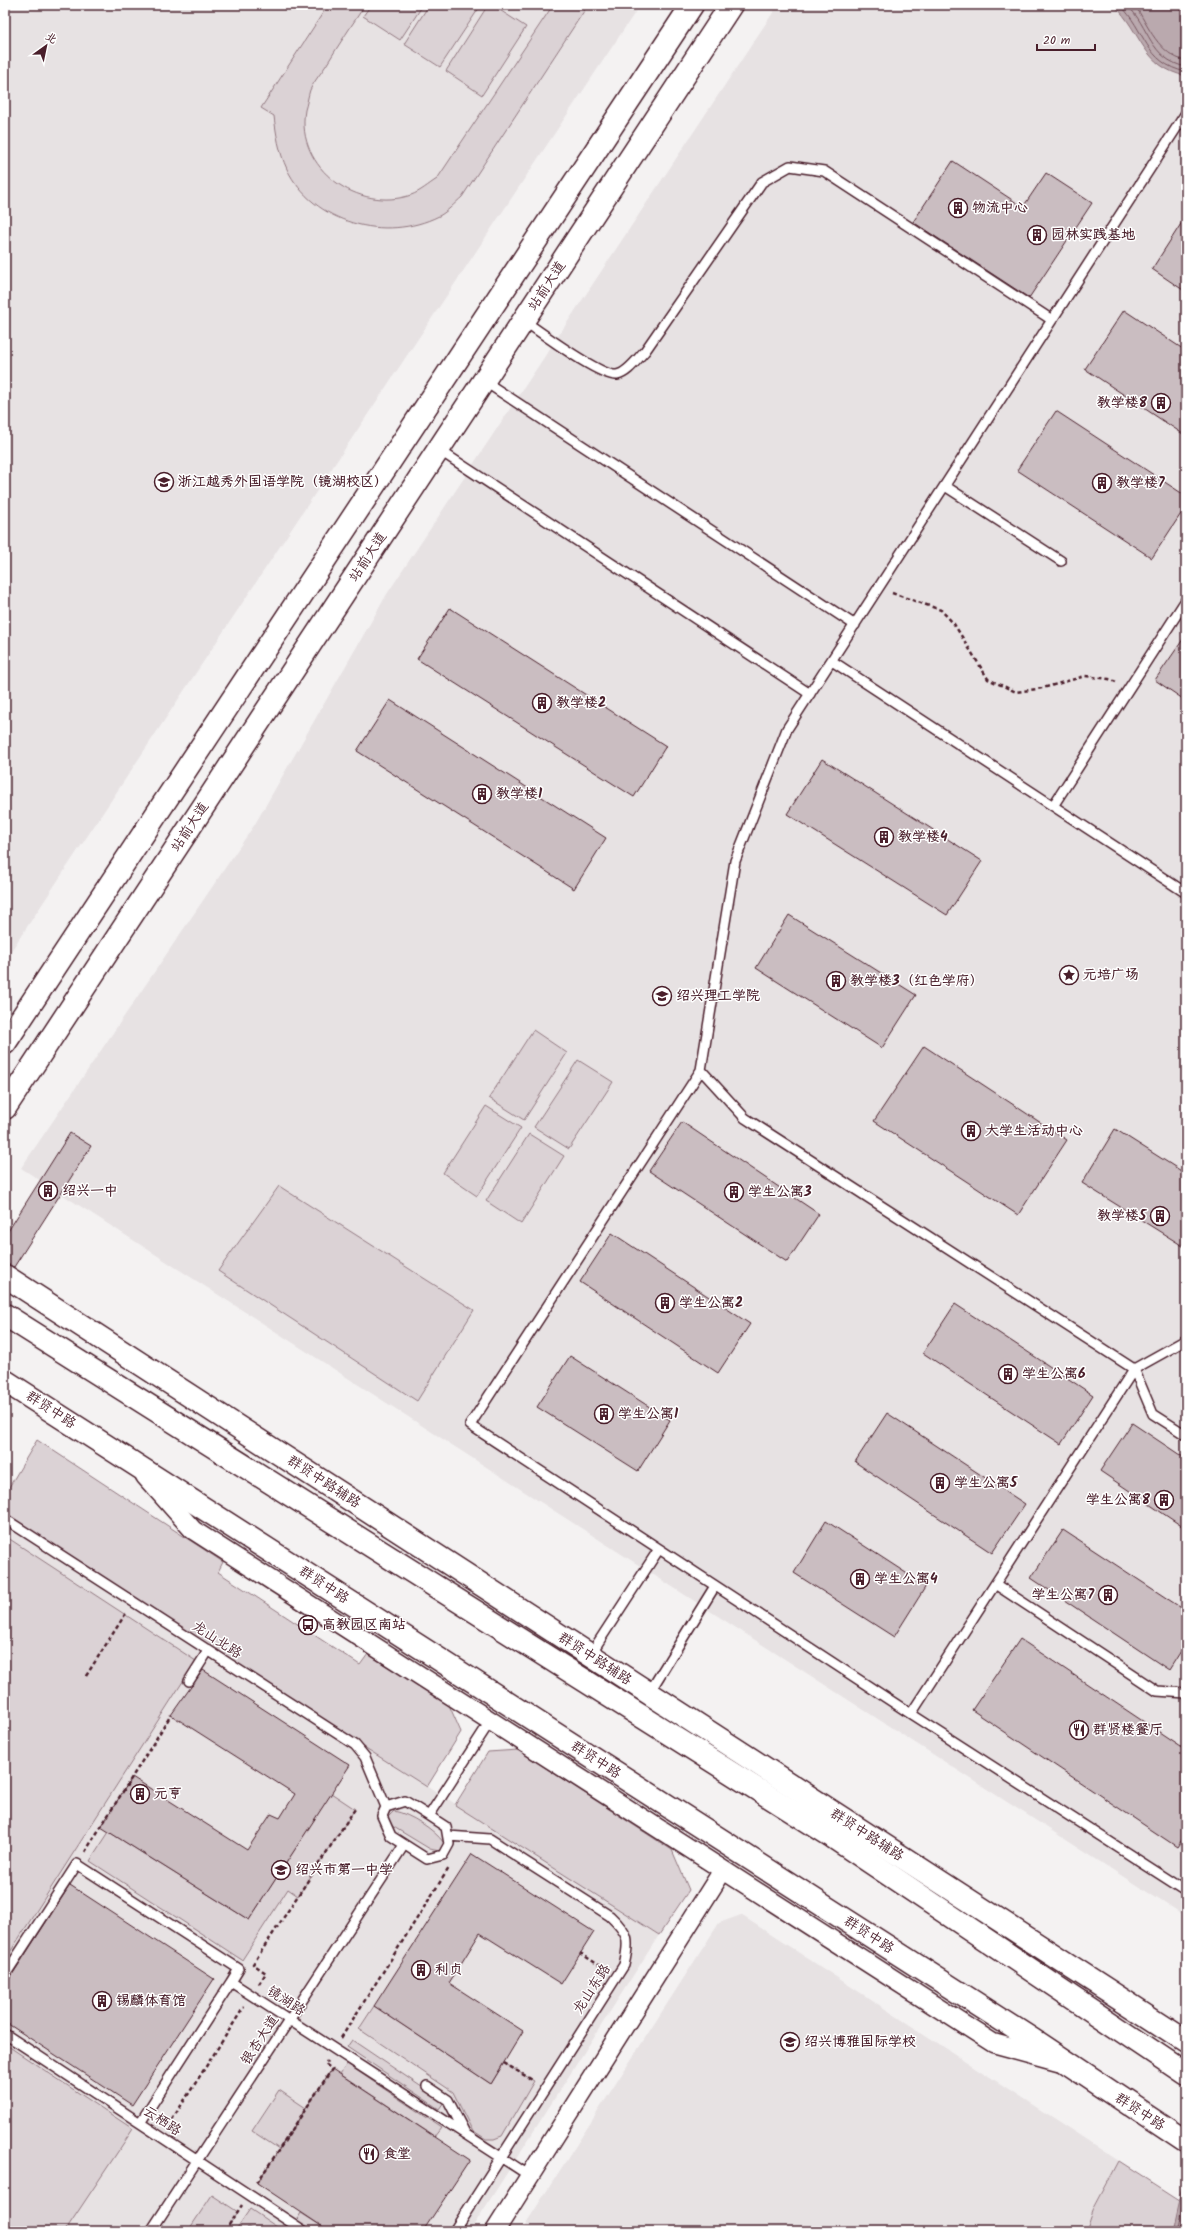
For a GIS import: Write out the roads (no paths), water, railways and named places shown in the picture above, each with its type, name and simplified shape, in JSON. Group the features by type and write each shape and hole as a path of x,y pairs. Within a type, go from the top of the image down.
{"main road":[{"path":"5,1043 692,5"},
{"name":"站前大道","path":"5,1108 731,5"},
{"name":"群贤中路辅路","path":"5,1276 1186,2042"},
{"path":"5,1315 827,1833 1180,2070"},
{"name":"群贤中路","path":"5,1381 1067,2063 1186,2142"}],"street":[{"path":"134,1464 193,1530 993,2043 1067,2063"},
{"path":"495,2231 723,1870"}],"lane":[{"path":"1186,113 856,625 787,729 735,861 701,1070 470,1425 1186,1892"},
{"path":"524,321 600,372 616,375 627,370 645,351 762,182 790,166 824,171 1052,320"},
{"path":"484,381 856,625"},
{"path":"439,450 810,694"},
{"path":"945,486 1061,561"},
{"path":"1053,806 1186,600"},
{"path":"832,661 1186,893"},
{"path":"701,1070 745,1118 1134,1369 1153,1414 1186,1435"},
{"path":"912,1714 1134,1369 1186,1340"},
{"name":"龙山北路","path":"5,1519 355,1745 365,1757 386,1807"},
{"path":"590,1655 659,1549"},
{"path":"995,1584 1157,1691 1186,1693"},
{"path":"649,1693 715,1586"},
{"path":"189,1681 208,1651"},
{"path":"429,1816 490,1720"},
{"path":"405,1801 429,1816 446,1827 449,1844 443,1855 427,1859 391,1836 382,1816 386,1807 405,1801"},
{"name":"龙山东路","path":"448,1836 490,1839 610,1916 624,1929 628,1947 624,1965 454,2231"},
{"name":"银杏大道","path":"152,2231 404,1845"},
{"path":"5,1975 77,1864 239,1969 140,2123"},
{"name":"镜湖路","path":"231,1982 530,2176"},
{"name":"云栖路","path":"5,2034 304,2231"},
{"path":"427,2086 448,2100 466,2135"}],"water":[{"path":"1114,5 1186,5 1186,76 1171,71 1160,65 1151,57 1131,26"},
{"path":"1186,2172 1186,2231 1173,2231"}],"place":[{"name":"物流中心","path":"958,208"},
{"name":"园林实践基地","path":"1037,235"},
{"name":"教学楼8","path":"1161,403"},
{"name":"浙江越秀外国语学院（镜湖校区）","path":"164,482"},
{"name":"教学楼7","path":"1102,483"},
{"name":"教学楼2","path":"542,703"},
{"name":"教学楼1","path":"482,794"},
{"name":"教学楼4","path":"884,837"},
{"name":"元培广场","path":"1069,975"},
{"name":"教学楼3（红色学府）","path":"836,981"},
{"name":"绍兴理工学院","path":"662,996"},
{"name":"大学生活动中心","path":"971,1131"},
{"name":"绍兴一中","path":"48,1191"},
{"name":"学生公寓3","path":"734,1192"},
{"name":"教学楼5","path":"1160,1216"},
{"name":"学生公寓2","path":"665,1303"},
{"name":"学生公寓6","path":"1008,1374"},
{"name":"学生公寓1","path":"604,1414"},
{"name":"学生公寓5","path":"940,1483"},
{"name":"学生公寓8","path":"1164,1500"},
{"name":"学生公寓4","path":"860,1579"},
{"name":"学生公寓7","path":"1108,1595"},
{"name":"高教园区南站","path":"308,1625"},
{"name":"群贤楼餐厅","path":"1079,1730"},
{"name":"元亨","path":"140,1794"},
{"name":"绍兴市第一中学","path":"281,1870"},
{"name":"利贞","path":"421,1970"},
{"name":"锡麟体育馆","path":"102,2001"},
{"name":"绍兴博雅国际学校","path":"790,2042"},
{"name":"食堂","path":"369,2154"}]}
